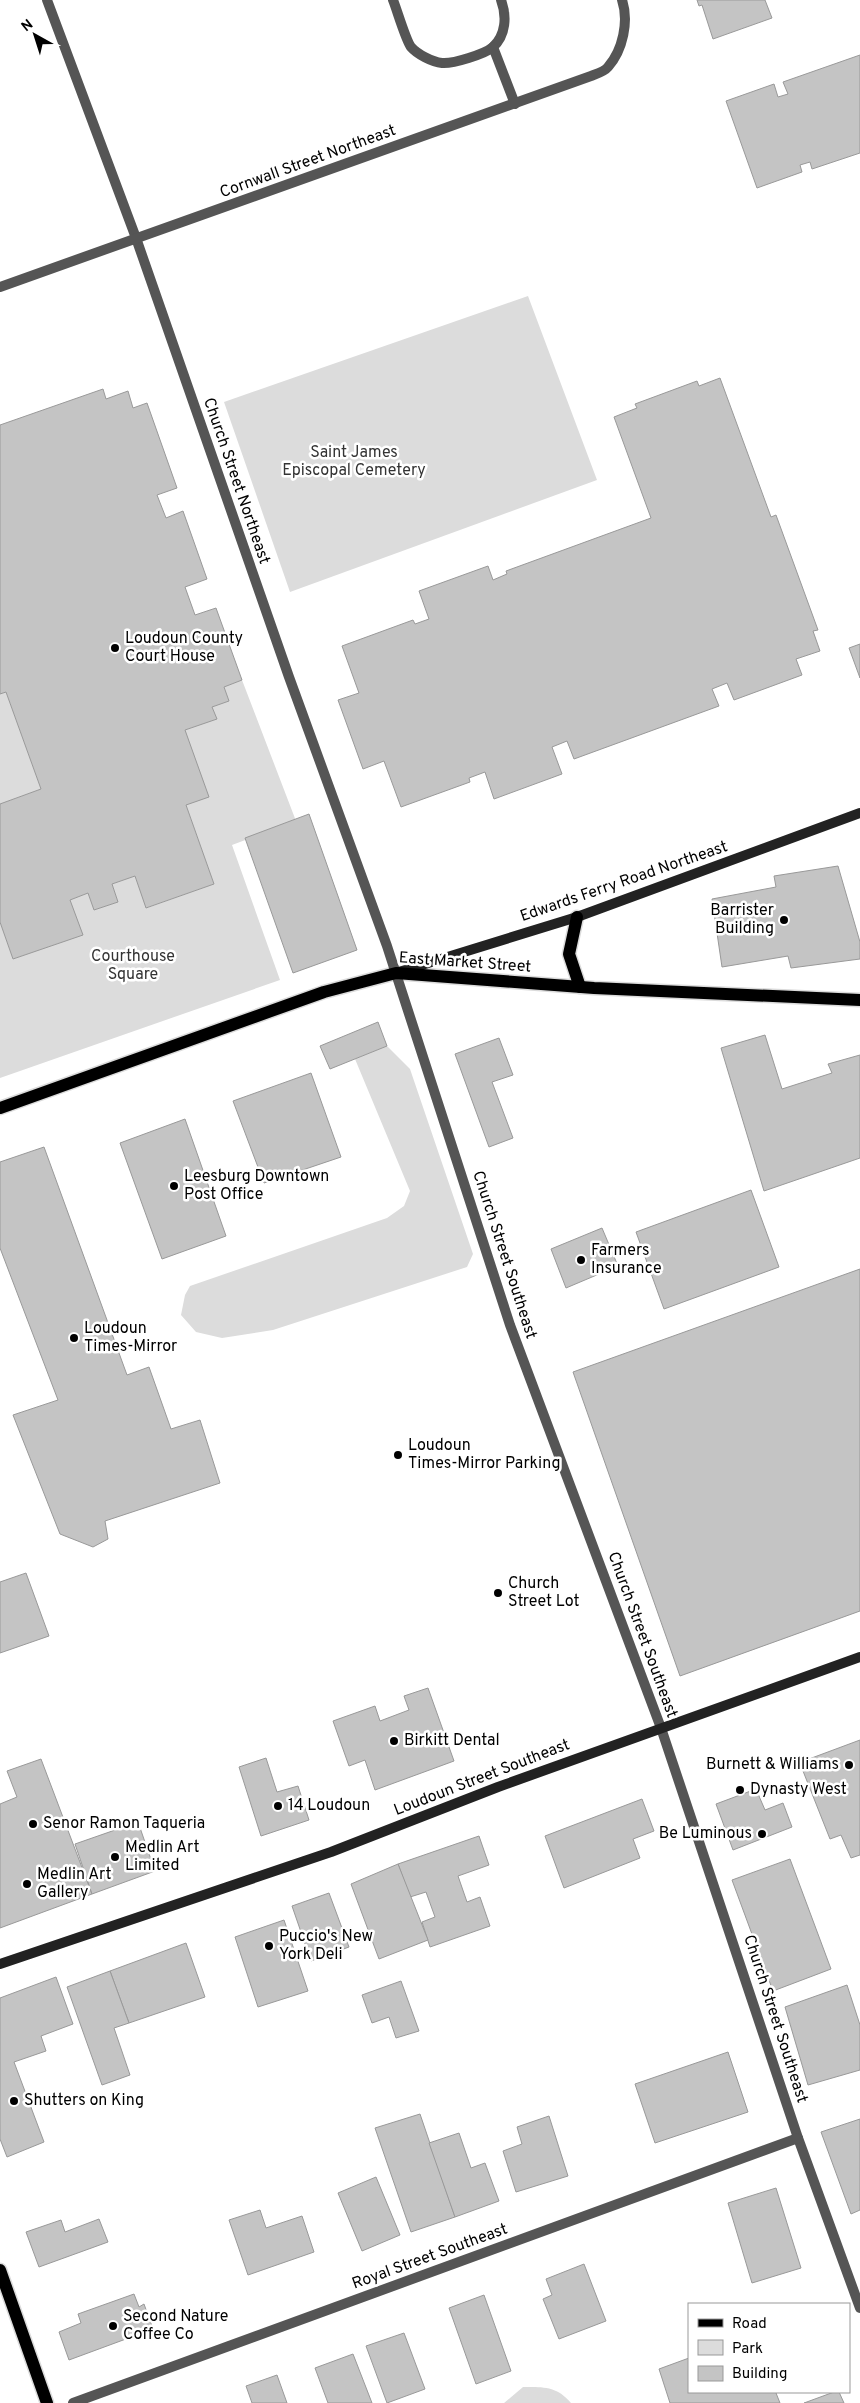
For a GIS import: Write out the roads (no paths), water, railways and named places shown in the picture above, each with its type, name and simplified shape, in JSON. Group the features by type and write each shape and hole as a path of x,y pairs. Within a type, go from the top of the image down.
{"main road":[{"name":"Edwards Ferry Road Northeast","path":"396,973 577,917 860,813"},
{"path":"577,917 569,954 580,987"},
{"name":"East Market Street","path":"0,1108 324,992 396,973 580,987 860,1000"},
{"name":"Loudoun Street Southeast","path":"0,1964 331,1852 498,1787 860,1657"},
{"path":"0,2270 47,2403"}],"street":[{"name":"Church Street Northeast","path":"48,0 136,238 289,677 396,973"},
{"path":"393,0 410,47 425,57 442,63 460,60 493,47 504,30 504,8 501,0"},
{"name":"Cornwall Street Northeast","path":"0,287 515,104 607,69 617,53 625,27 625,9 622,0"},
{"path":"493,47 515,104"},
{"name":"Church Street Southeast","path":"396,973 510,1325 661,1728 798,2138 860,2308"},
{"name":"Royal Street Southeast","path":"73,2403 798,2138"}],"place":[{"name":"Loudoun County Court House","path":"115,648"},
{"name":"Barrister Building","path":"784,920"},
{"name":"Leesburg Downtown Post Office","path":"174,1186"},
{"name":"Farmers Insurance","path":"581,1260"},
{"name":"Loudoun Times-Mirror","path":"74,1338"},
{"name":"Loudoun Times-Mirror Parking","path":"398,1455"},
{"name":"Church Street Lot","path":"498,1593"},
{"name":"Birkitt Dental","path":"394,1741"},
{"name":"Burnett & Williams","path":"849,1765"},
{"name":"Dynasty West","path":"740,1790"},
{"name":"14 Loudoun","path":"278,1806"},
{"name":"Senor Ramon Taqueria","path":"33,1824"},
{"name":"Be Luminous","path":"762,1834"},
{"name":"Medlin Art Limited","path":"115,1857"},
{"name":"Medlin Art Gallery","path":"27,1884"},
{"name":"Puccio's New York Deli","path":"269,1946"},
{"name":"Shutters on King","path":"14,2101"},
{"name":"Second Nature Coffee Co","path":"113,2326"}],"park label":[{"name":"Saint James Episcopal Cemetery","path":"354,462"},
{"name":"Courthouse Square","path":"133,966"}]}
